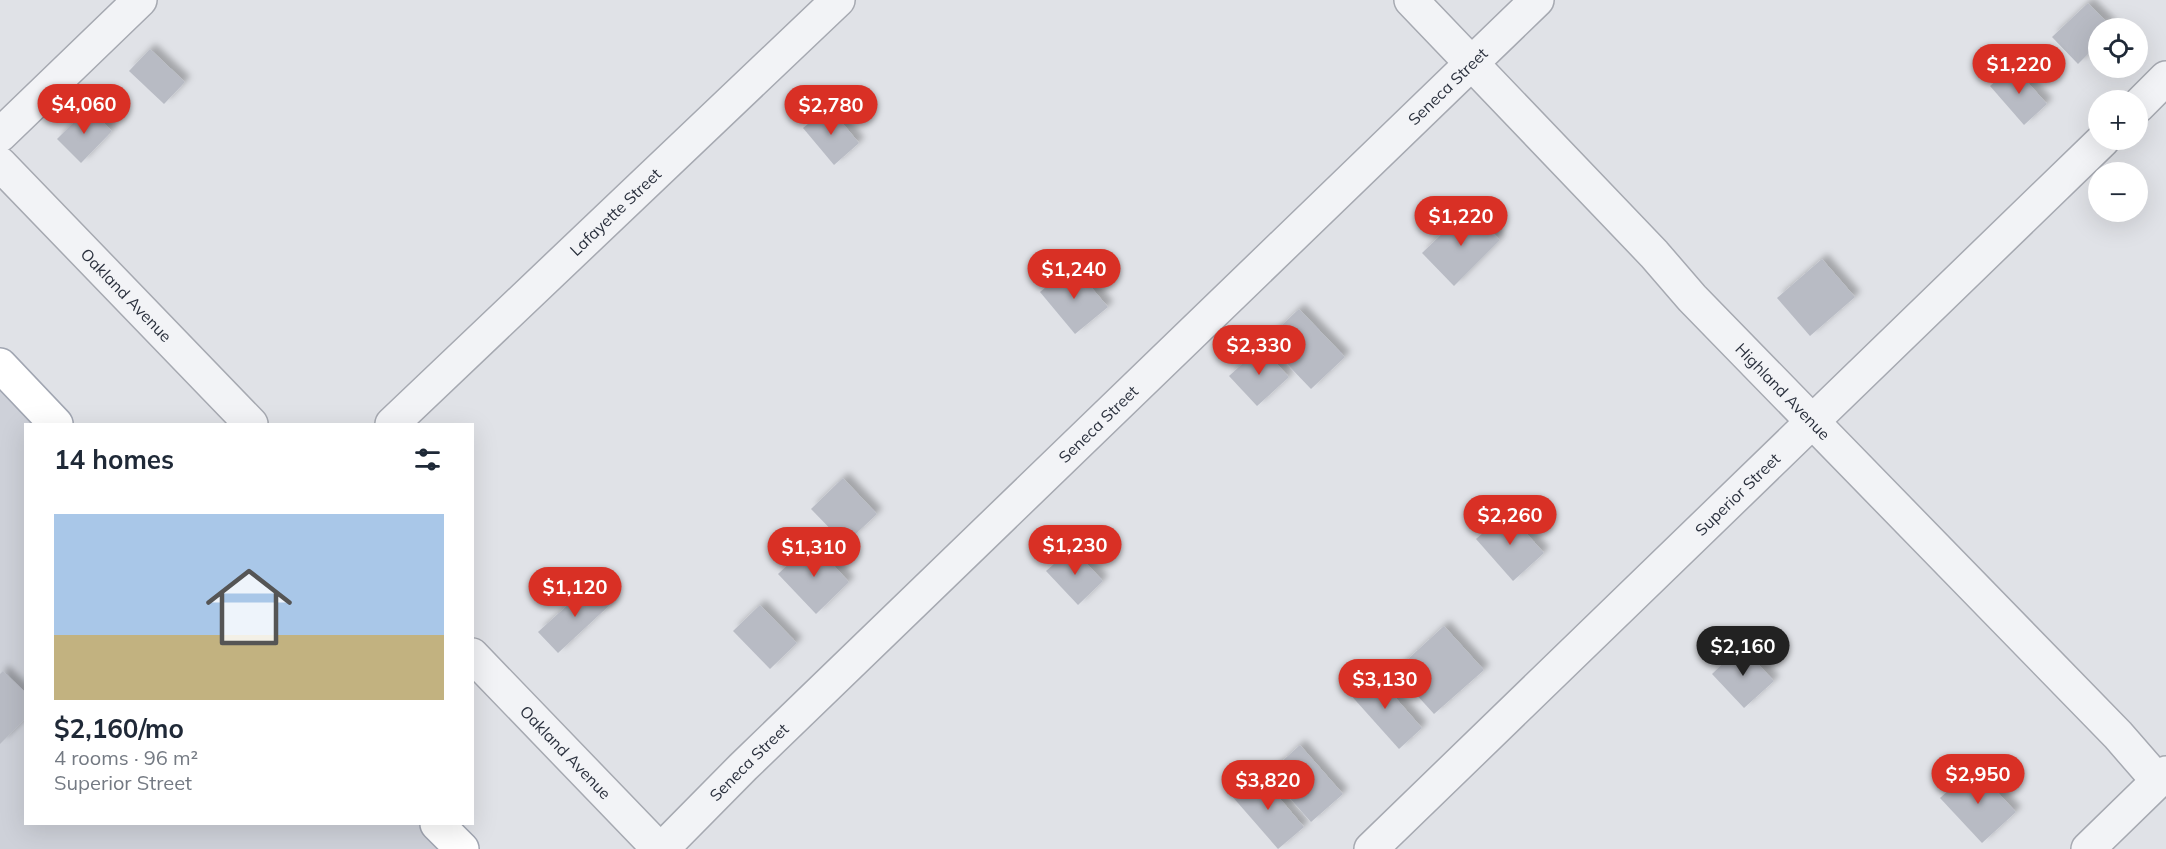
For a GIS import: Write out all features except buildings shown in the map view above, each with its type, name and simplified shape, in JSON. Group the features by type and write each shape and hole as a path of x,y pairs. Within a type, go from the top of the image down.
{"main road":[{"path":"0,365 55,423"},
{"path":"438,825 462,849"}],"street":[{"path":"0,135 140,0"},
{"name":"Lafayette Street","path":"393,423 838,0"},
{"name":"Highland Avenue","path":"1411,0 1654,254 1692,298 1814,420 2118,735 2162,777"},
{"name":"Seneca Street","path":"660,849 1537,0"},
{"path":"2148,96 2166,78"},
{"name":"Superior Street","path":"1371,849 2093,150"},
{"name":"Oakland Avenue","path":"0,164 250,423"},
{"name":"Oakland Avenue","path":"474,657 660,849"},
{"path":"2088,849 2162,777"}],"shaded area":[{"path":"0,365 55,423 24,423 24,825 438,825 462,849 0,849"}]}
